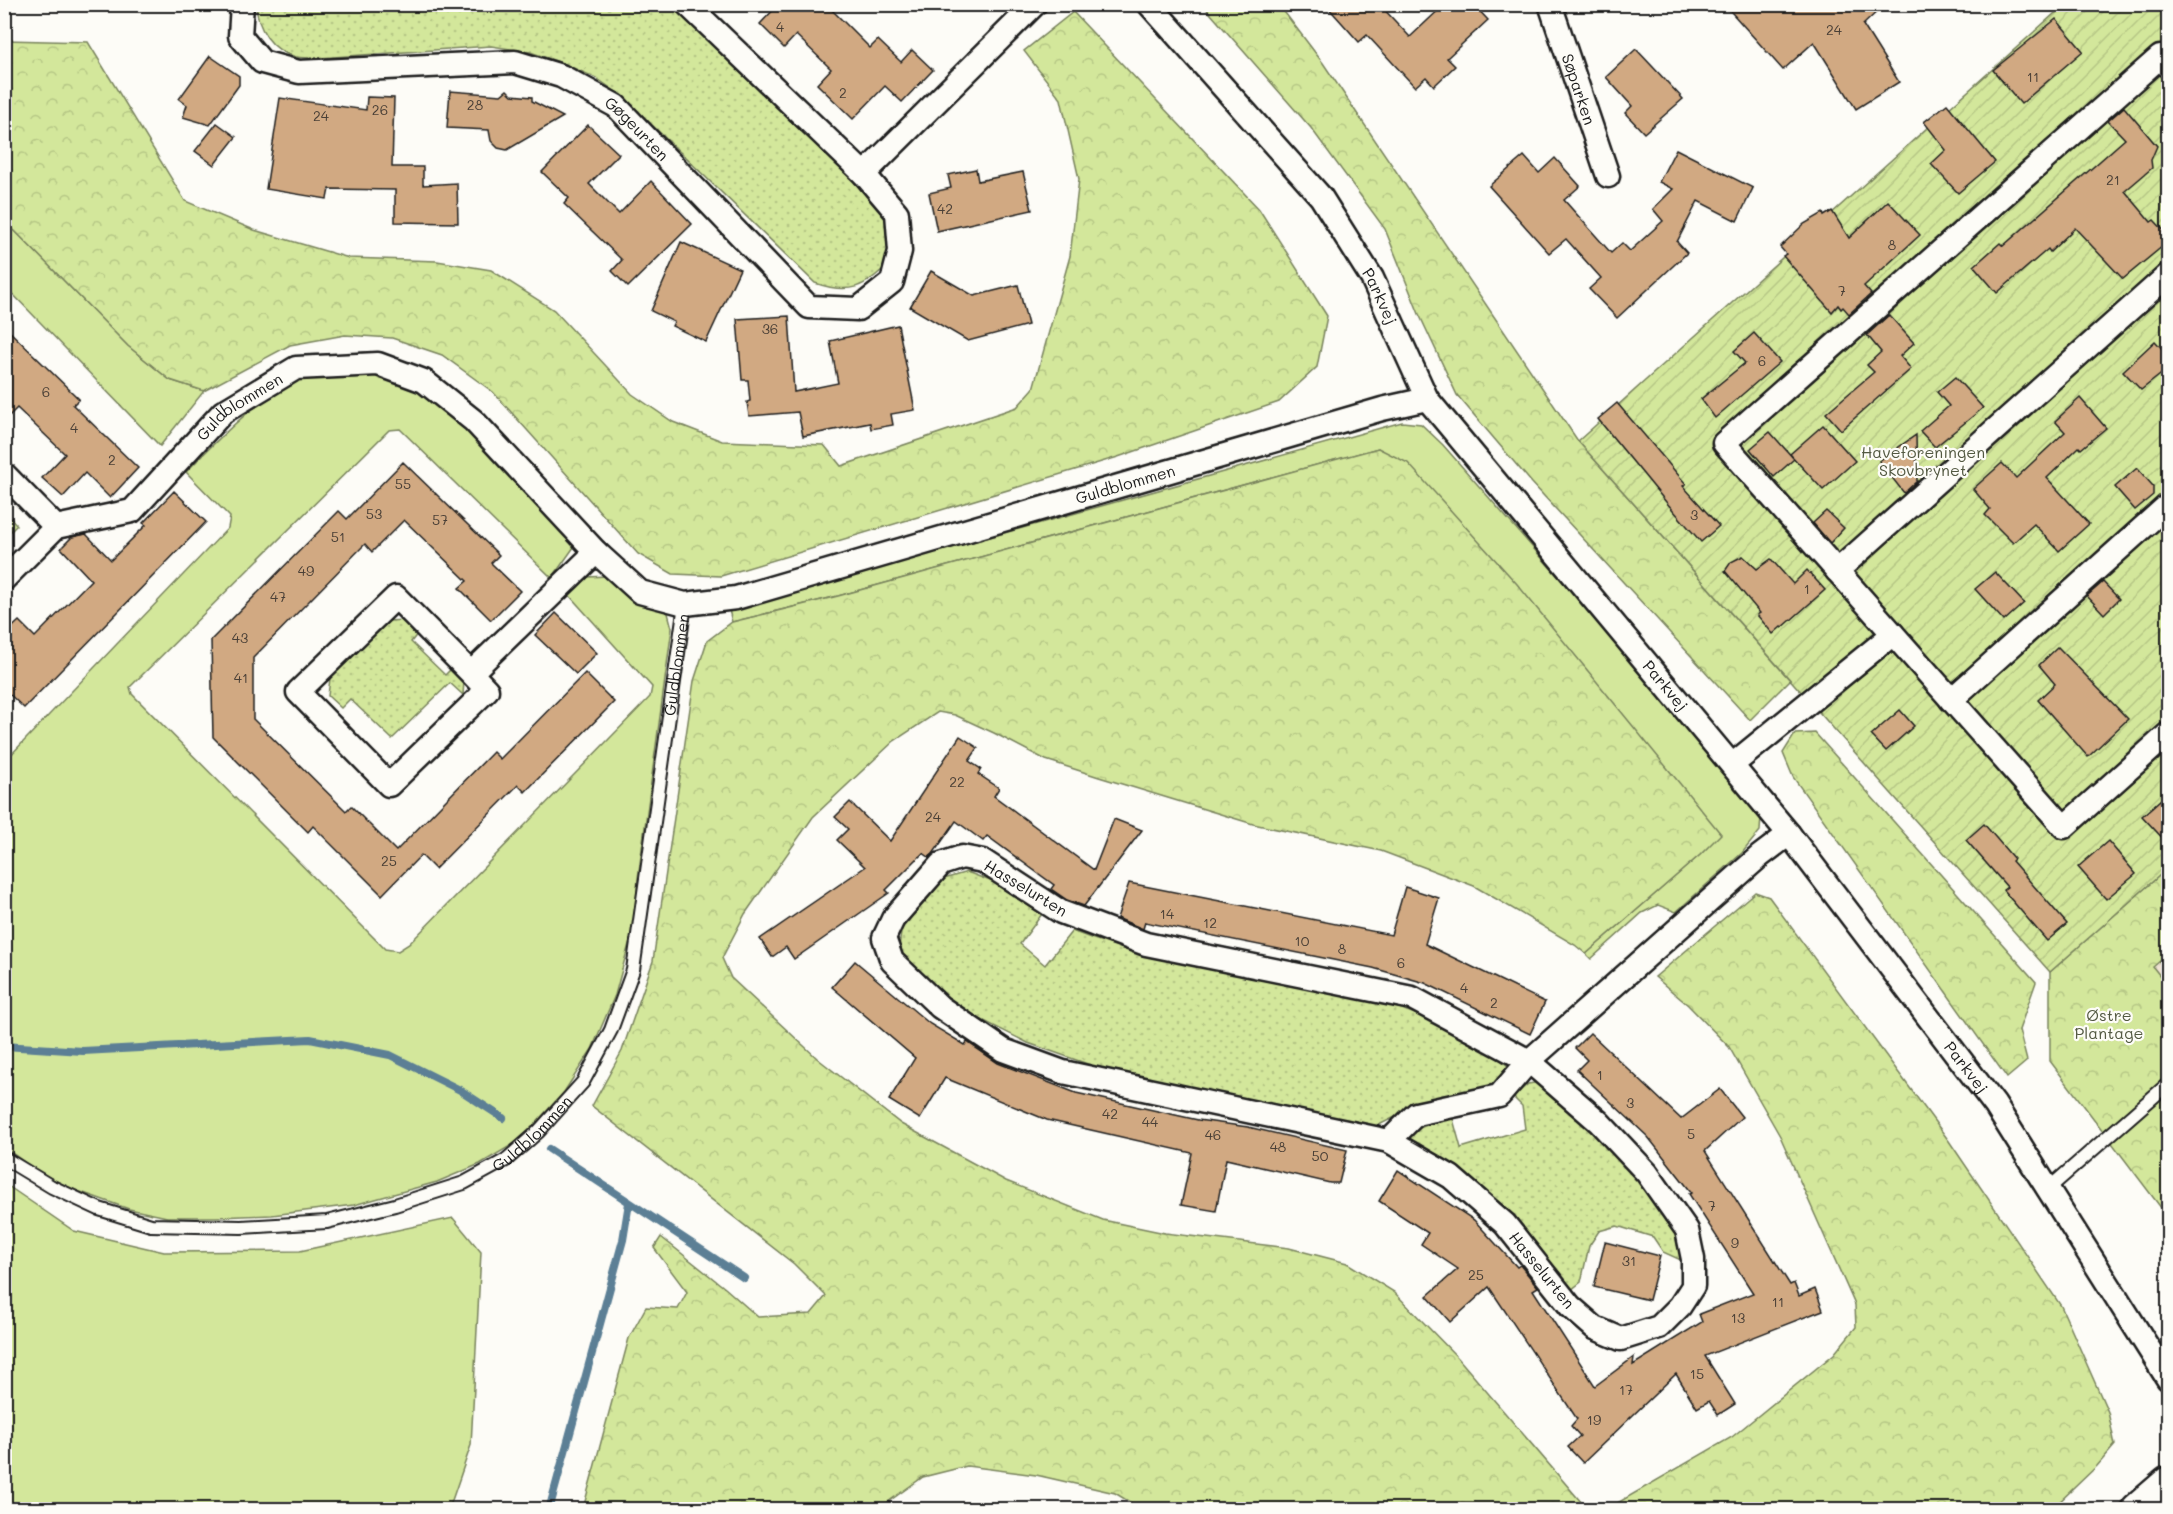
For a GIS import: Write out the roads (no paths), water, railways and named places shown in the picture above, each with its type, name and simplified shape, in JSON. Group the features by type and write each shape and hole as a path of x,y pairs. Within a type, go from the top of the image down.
{"street":[{"name":"Gøgeurten","path":"242,4 240,36 262,62 299,72 515,62 561,76 616,106 809,307 858,309 892,282 900,251 897,213 864,174 687,4"},
{"path":"864,174 1035,4"},
{"name":"Parkvej","path":"1149,4 1321,197 1372,278 1427,399 1789,834 1995,1105 2169,1379"},
{"name":"Søparken","path":"1550,4 1608,176"},
{"path":"2169,66 2160,57 1724,443 2064,827 2169,734"},
{"path":"1837,571 2169,274"},
{"name":"Guldblommen","path":"57,527 132,511 223,412 296,368 378,364 424,381 474,421 596,552 640,592 685,604 736,598 1371,413 1427,399"},
{"path":"4,474 57,527 4,579"},
{"path":"1951,700 2169,505"},
{"path":"471,673 596,552"},
{"path":"396,597 471,673 487,690 389,785 298,692 396,597"},
{"path":"1732,765 1893,634"},
{"path":"1389,1142 1416,1114 1499,1096 1529,1061 1760,856 1789,834"},
{"name":"Hasselurten","path":"962,857 983,861 1061,912 1135,940 1412,998 1529,1061 1599,1122 1647,1173 1688,1230 1693,1286 1680,1306 1659,1327 1621,1338 1594,1328 1570,1306 1505,1224 1451,1177 1389,1142 1063,1072 1003,1050 940,1007 892,961 884,938 892,919 940,864 962,857"},
{"path":"2138,1509 2169,1484"}],"lane":[{"name":"Guldblommen","path":"4,1158 52,1188 99,1209 151,1225 240,1227 327,1222 395,1205 464,1183 506,1160 539,1131 583,1082 611,1030 633,970 685,604"},
{"path":"2048,1189 2169,1084"}],"waterway":[{"path":"4,1046 83,1051 310,1039 390,1055 460,1090 503,1118"},
{"path":"549,1149 744,1278"},
{"path":"549,1510 623,1240 629,1203"}],"park label":[{"name":"Haveforeningen Skovbrynet","path":"1923,461"},
{"name":"Østre Plantage","path":"2109,1024"}]}
